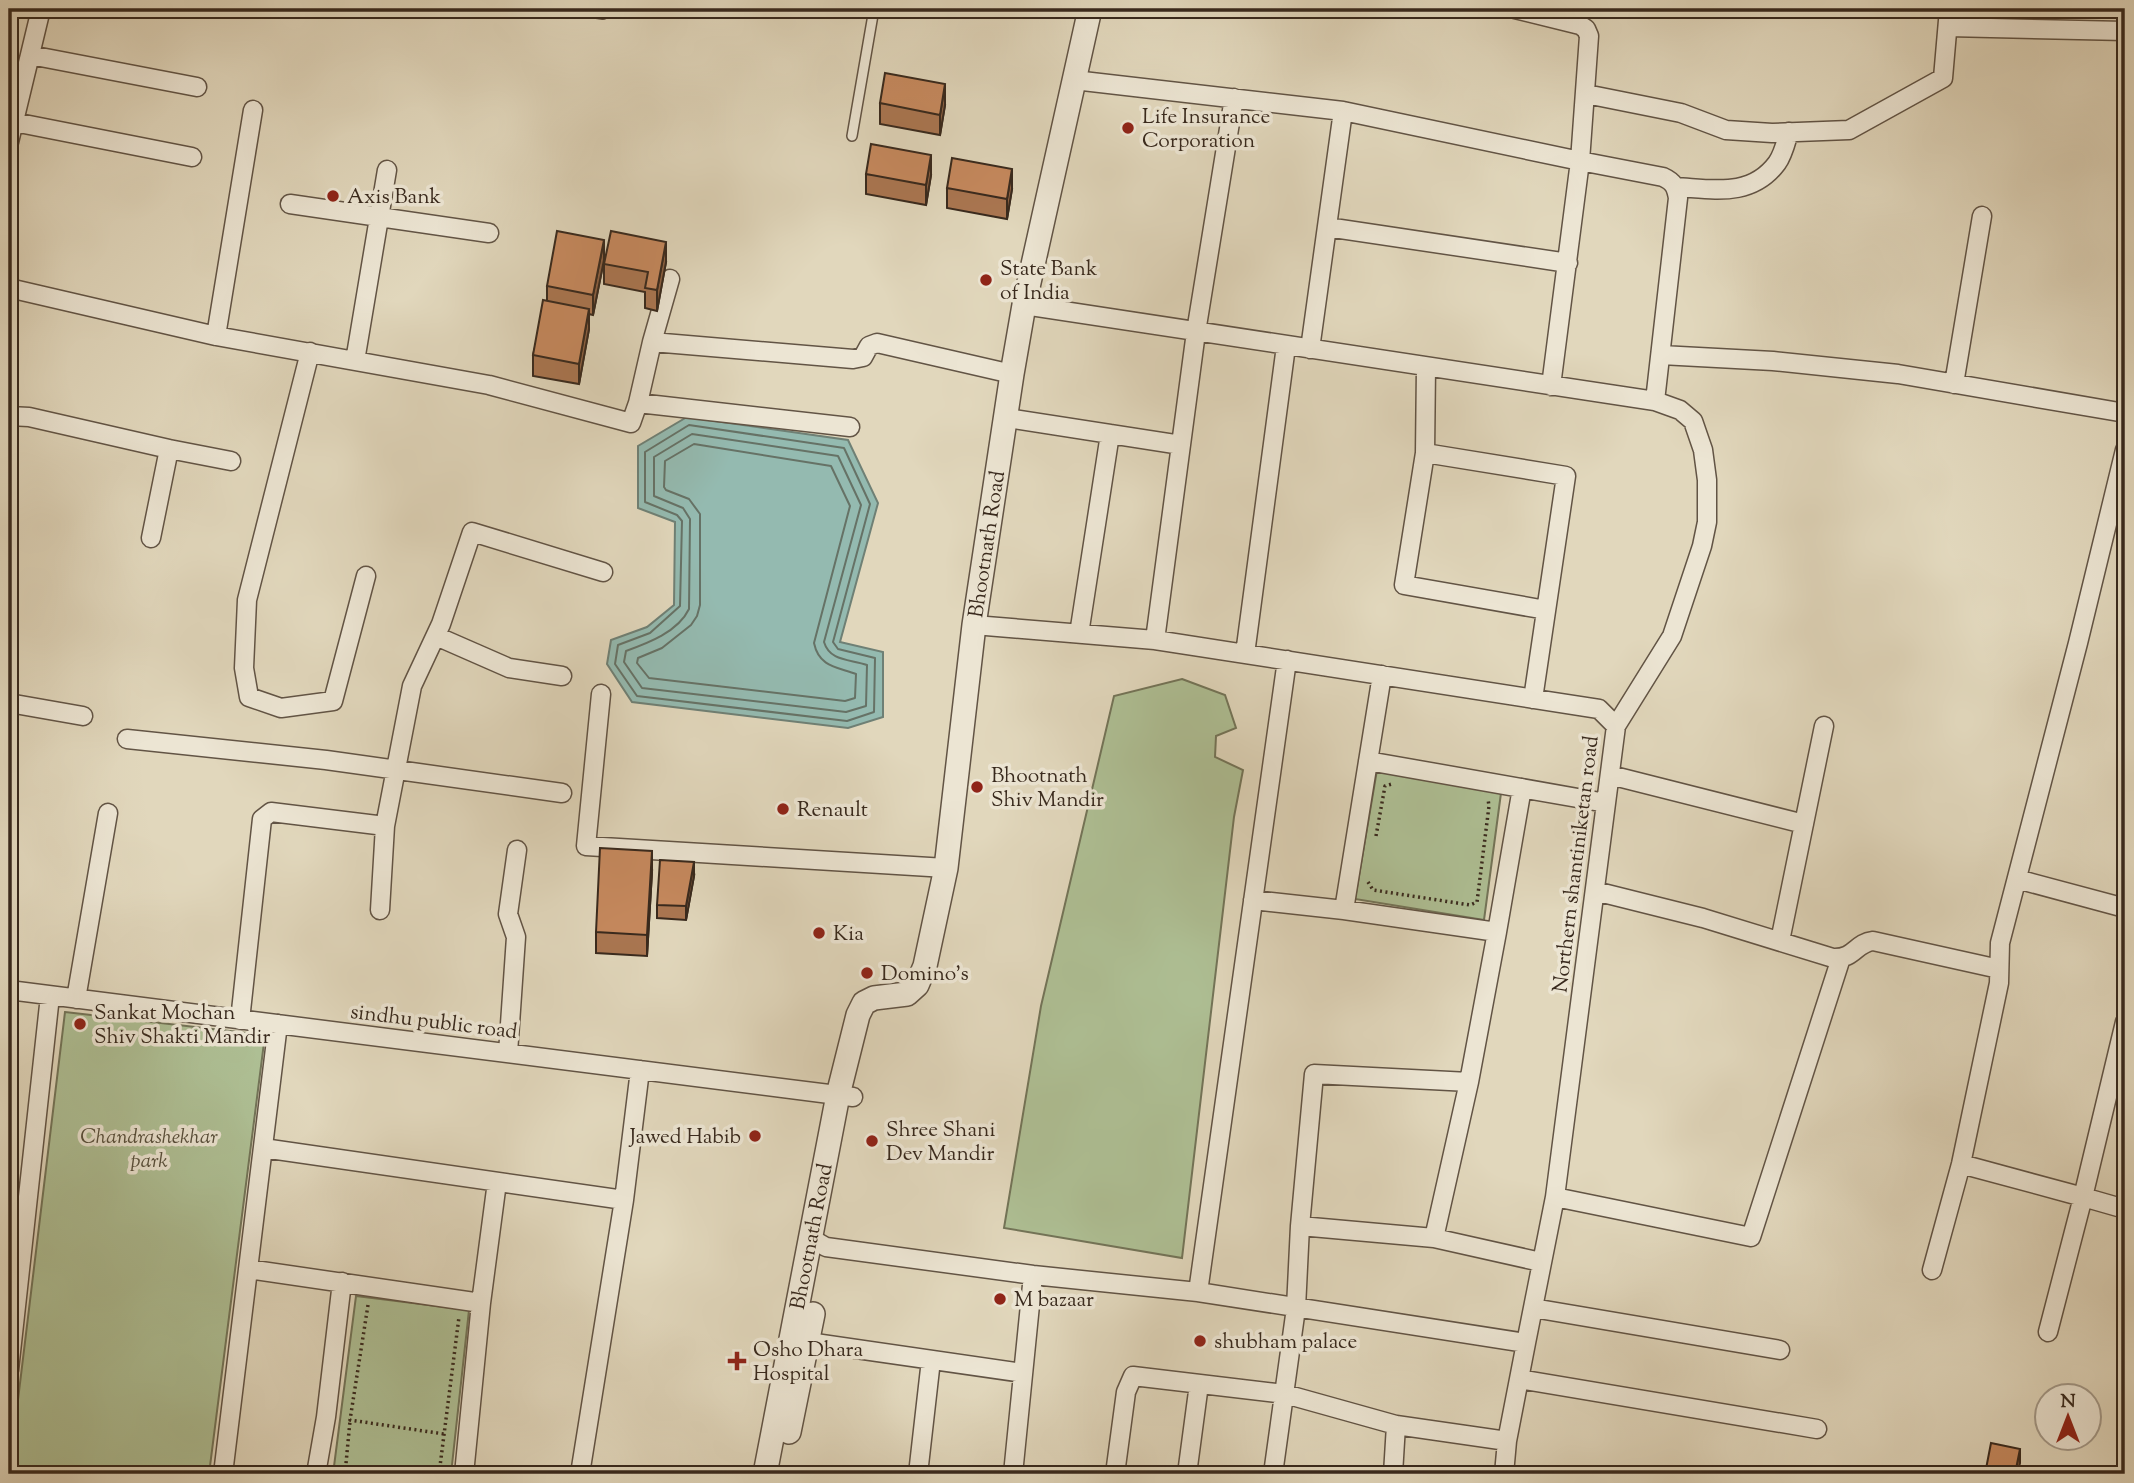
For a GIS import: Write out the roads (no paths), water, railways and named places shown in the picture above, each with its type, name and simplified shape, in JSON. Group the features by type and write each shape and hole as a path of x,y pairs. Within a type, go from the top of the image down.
{"street":[{"path":"9,142 41,9"},
{"name":"Bhootnath Road","path":"765,1474 819,1243 858,1015 864,1003 874,998 907,994 917,985 925,966 946,868 974,625 1012,374 1024,305 1090,9"},
{"path":"1523,9 1586,29 1590,45 1580,160 1551,386"},
{"path":"1586,94 1681,113 1726,130 1753,133 1849,130 1943,78 1949,9"},
{"path":"1948,27 2125,31"},
{"path":"30,55 197,87"},
{"path":"1074,80 1343,111 1671,180 1676,187 1678,198 1655,401"},
{"path":"1156,640 1196,332 1234,97"},
{"path":"216,335 253,110"},
{"path":"1310,349 1343,111"},
{"path":"14,122 192,156"},
{"path":"1676,187 1731,190 1753,184 1778,163 1790,132"},
{"path":"355,361 387,170"},
{"path":"290,204 489,233"},
{"path":"1954,384 1982,216"},
{"path":"1327,227 1568,263"},
{"path":"9,288 216,335 489,385 631,423 670,279"},
{"path":"1024,305 1655,401 1680,410 1693,421 1704,460 1707,522 1702,546 1672,636 1616,726"},
{"path":"652,342 853,359 863,358 869,346 877,343 1012,374"},
{"path":"1245,654 1286,346"},
{"path":"310,352 247,600 244,668 249,697 281,708 333,701 366,576"},
{"path":"1661,355 1773,360 1898,374 2125,413"},
{"path":"1426,367 1425,453 1404,585 1546,610"},
{"path":"638,403 850,427"},
{"path":"9,416 29,417 232,461"},
{"path":"1007,418 1181,445"},
{"path":"1079,634 1110,434"},
{"path":"151,538 169,449"},
{"path":"1932,1270 1961,1164 1999,983 2000,943 2075,656 2125,450"},
{"path":"1425,453 1566,476 1532,699"},
{"path":"380,910 385,826 412,686 436,636 472,532 603,572"},
{"name":"Northern shantiniketan road","path":"974,625 1156,640 1599,709 1616,726 1555,1197 1507,1441 1504,1474"},
{"path":"436,636 509,668 562,676"},
{"path":"1198,1292 1287,660"},
{"path":"1344,910 1382,675"},
{"path":"601,694 586,846 946,868"},
{"path":"9,703 83,716"},
{"path":"1780,942 1825,726"},
{"path":"127,739 326,760 562,793"},
{"path":"1368,761 1606,803"},
{"path":"1610,775 1804,824"},
{"path":"1434,1238 1469,1082 1522,788"},
{"path":"240,1020 262,819 271,812 385,826"},
{"path":"76,999 108,813"},
{"path":"508,1053 516,937 508,914 517,850"},
{"path":"2017,879 2125,908"},
{"path":"1595,891 1703,918 1841,958 1850,956 1863,943 1873,941 1999,969"},
{"path":"1253,900 1497,932"},
{"path":"1555,1197 1751,1237 1841,958"},
{"name":"sindhu public road","path":"9,990 846,1096"},
{"path":"9,1370 50,996"},
{"path":"2048,1332 2125,1022"},
{"path":"223,1474 278,1024"},
{"path":"580,1474 625,1200 640,1070"},
{"path":"1273,1474 1296,1308 1300,1226 1314,1074 1469,1082"},
{"path":"263,1148 625,1200"},
{"path":"1961,1164 2125,1209"},
{"path":"464,1474 481,1303 497,1182"},
{"path":"1300,1226 1434,1238 1542,1262"},
{"path":"819,1243 1033,1275 1198,1292 1526,1343"},
{"name":"Bhootnath Road","path":"780,1474 808,1342 819,1243"},
{"path":"248,1269 481,1303"},
{"path":"1013,1474 1033,1275"},
{"path":"316,1474 326,1417 342,1282"},
{"path":"1533,1308 1780,1350"},
{"path":"808,1342 1023,1373"},
{"path":"918,1474 931,1360"},
{"path":"1115,1474 1126,1392 1133,1376 1284,1394 1396,1425 1507,1441"},
{"path":"1519,1379 1817,1429"},
{"path":"1187,1474 1199,1384"},
{"path":"1392,1474 1396,1425"}],"lane":[{"path":"570,9 603,14 604,9"},
{"path":"852,136 874,9"}],"water":[{"path":"687,417 848,440 878,503 840,642 883,652 883,717 848,728 632,702 607,664 611,640 647,627 674,605 675,522 638,508 638,446"}],"place":[{"name":"Life Insurance Corporation","path":"1128,128"},
{"name":"Axis Bank","path":"333,196"},
{"name":"State Bank of India","path":"986,280"},
{"name":"Bhootnath Shiv Mandir","path":"977,787"},
{"name":"Renault","path":"783,809"},
{"name":"Kia","path":"819,933"},
{"name":"Domino's","path":"867,973"},
{"name":"Sankat Mochan Shiv Shakti Mandir","path":"80,1024"},
{"name":"Jawed Habib","path":"755,1136"},
{"name":"Shree Shani Dev Mandir","path":"872,1141"},
{"name":"M bazaar","path":"1000,1299"},
{"name":"shubham palace","path":"1200,1341"},
{"name":"Osho Dhara Hospital","path":"737,1361"}],"park label":[{"name":"Chandrashekhar park","path":"149,1148"}]}
